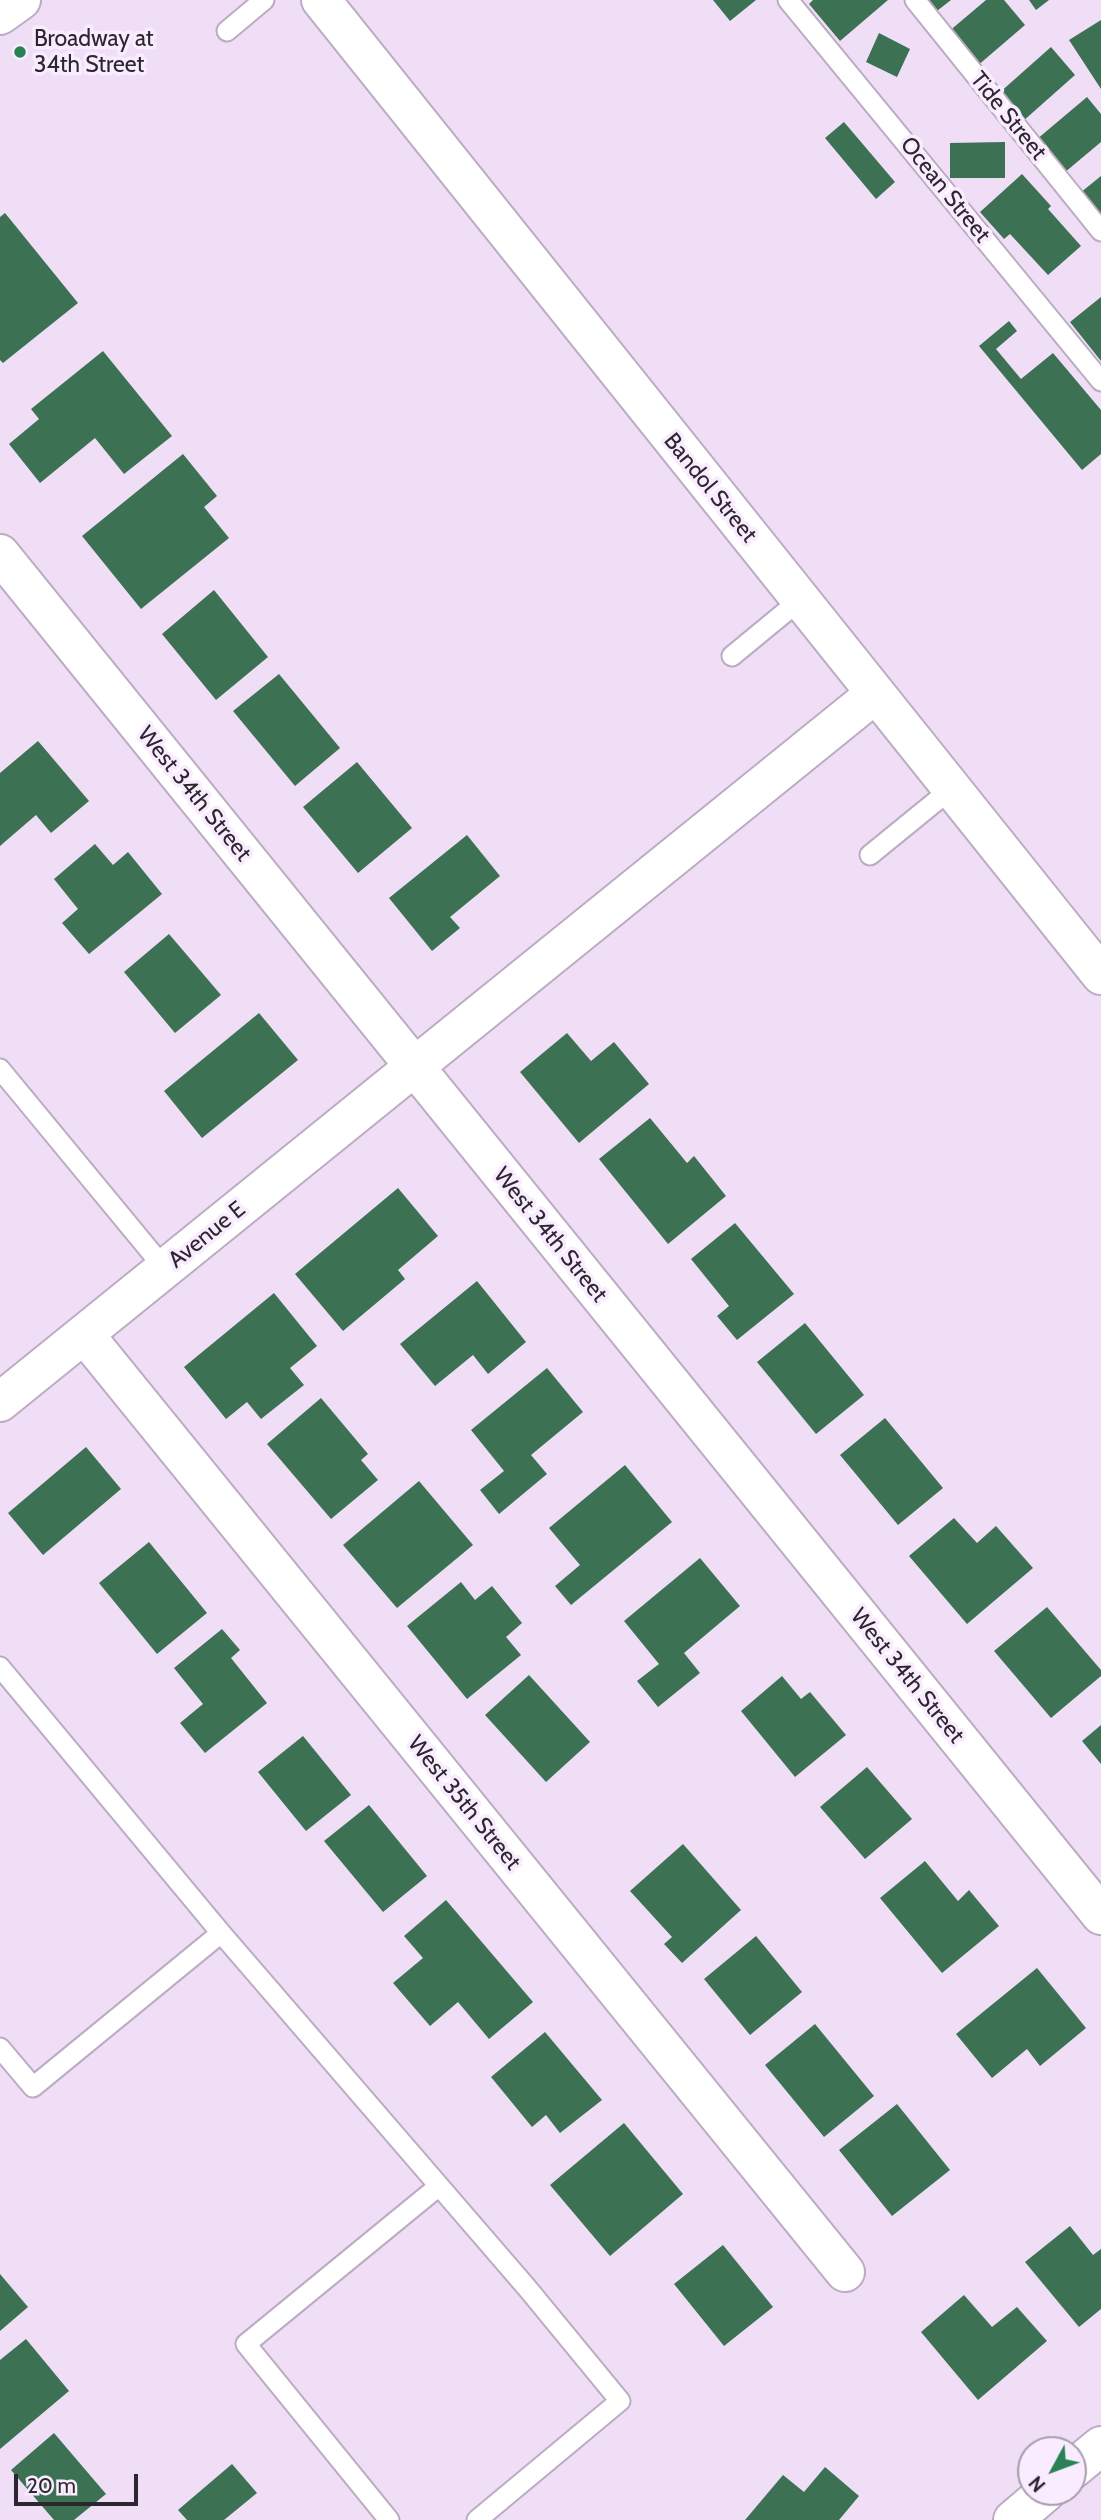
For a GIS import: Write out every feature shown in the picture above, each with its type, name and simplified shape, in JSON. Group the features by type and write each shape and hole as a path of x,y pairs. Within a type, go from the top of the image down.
{"street":[{"path":"0,15 21,0"},
{"name":"Bandol Street","path":"321,0 1101,975"},
{"name":"West 34th Street","path":"0,554 1101,1915"},
{"name":"Avenue E","path":"0,1402 875,694"},
{"name":"West 35th Street","path":"84,1335 845,2272"},
{"path":"1087,2458 1101,2446"},
{"path":"1013,2520 1030,2506"}],"lane":[{"path":"227,31 264,0"},
{"name":"Ocean Street","path":"788,0 1101,381"},
{"name":"Tide Street","path":"915,0 1101,231"},
{"path":"732,656 800,600"},
{"path":"870,855 951,789"},
{"path":"0,1069 165,1269"},
{"path":"0,1667 221,1933 620,2401 477,2520"},
{"path":"0,2048 33,2087 221,1933"},
{"path":"389,2520 246,2344 439,2186"}],"building":[{"path":"713,0 756,0 730,21"},
{"path":"813,0 888,0 840,41 809,4"},
{"path":"922,0 951,0 933,14"},
{"path":"986,0 1004,0 1025,25 976,67 947,33"},
{"path":"1029,0 1049,0 1036,10"},
{"path":"1101,20 1101,89 1069,40"},
{"path":"879,33 910,49 897,77 866,62"},
{"path":"1051,47 1075,75 1022,122 998,94"},
{"path":"1087,97 1101,114 1101,142 1064,173 1036,140"},
{"path":"844,122 895,182 876,199 825,138"},
{"path":"1005,142 1005,178 950,178 950,143"},
{"path":"1022,174 1051,206 1048,209 1081,246 1048,275 1010,234 1004,239 980,212"},
{"path":"1101,176 1101,219 1080,193"},
{"path":"5,213 78,303 3,363 0,360 0,217"},
{"path":"1101,297 1101,361 1070,322"},
{"path":"1009,321 1017,331 996,349 1021,379 1053,353 1101,410 1101,454 1082,470 979,346"},
{"path":"103,351 172,436 124,474 95,438 40,483 9,444 39,419 31,409"},
{"path":"183,454 217,496 204,507 229,538 141,609 82,536"},
{"path":"214,590 268,657 216,700 162,634"},
{"path":"279,674 340,748 295,786 233,711"},
{"path":"38,741 89,801 51,833 36,815 0,846 0,773"},
{"path":"357,762 412,828 358,873 303,807"},
{"path":"467,835 500,876 450,917 460,928 432,951 389,898"},
{"path":"95,844 113,865 128,852 162,894 89,954 62,923 78,909 54,879"},
{"path":"169,934 221,995 175,1033 124,972"},
{"path":"259,1013 298,1060 202,1138 164,1091"},
{"path":"567,1033 591,1061 614,1042 649,1084 579,1143 520,1072"},
{"path":"650,1118 687,1163 694,1156 726,1196 668,1244 599,1159"},
{"path":"398,1188 438,1236 398,1270 405,1279 343,1331 295,1274"},
{"path":"735,1223 794,1294 737,1340 717,1316 729,1306 691,1259"},
{"path":"477,1281 526,1342 488,1374 473,1355 435,1386 400,1344"},
{"path":"274,1293 317,1346 290,1368 304,1385 261,1419 247,1402 226,1419 184,1367"},
{"path":"805,1323 864,1395 816,1434 757,1362"},
{"path":"547,1368 583,1412 531,1455 547,1474 499,1514 480,1490 504,1471 471,1430"},
{"path":"321,1398 368,1454 361,1460 378,1480 331,1519 267,1444"},
{"path":"885,1418 943,1488 898,1525 840,1455"},
{"path":"86,1447 121,1489 43,1555 8,1513"},
{"path":"625,1465 672,1522 571,1605 555,1586 580,1565 549,1528"},
{"path":"419,1481 473,1545 397,1608 343,1545"},
{"path":"954,1518 977,1543 996,1526 1033,1568 967,1624 909,1556"},
{"path":"149,1542 207,1613 157,1654 99,1583"},
{"path":"700,1558 740,1606 684,1653 700,1673 658,1707 637,1681 659,1664 624,1621"},
{"path":"461,1582 475,1600 492,1586 522,1623 506,1637 521,1655 467,1699 407,1626"},
{"path":"1047,1607 1101,1670 1101,1676 1051,1718 994,1651"},
{"path":"222,1629 240,1650 231,1658 267,1703 205,1753 180,1723 203,1704 174,1668"},
{"path":"529,1675 590,1742 546,1782 485,1715"},
{"path":"782,1676 801,1699 810,1692 846,1735 795,1777 741,1711"},
{"path":"1101,1725 1101,1764 1082,1741"},
{"path":"303,1736 351,1795 306,1831 258,1772"},
{"path":"867,1767 912,1819 865,1859 820,1807"},
{"path":"369,1805 427,1876 383,1912 324,1841"},
{"path":"683,1844 741,1910 682,1963 664,1944 672,1937 630,1891"},
{"path":"925,1861 958,1901 969,1890 999,1926 942,1973 880,1898"},
{"path":"446,1900 533,2002 489,2039 458,2002 430,2026 393,1983 423,1958 404,1936"},
{"path":"756,1936 802,1992 750,2035 704,1979"},
{"path":"1037,1968 1086,2028 1040,2066 1027,2049 992,2078 956,2034"},
{"path":"815,2024 874,2096 824,2137 765,2065"},
{"path":"545,2032 602,2100 560,2133 546,2115 532,2127 491,2077"},
{"path":"897,2104 950,2170 892,2216 839,2150"},
{"path":"624,2123 683,2194 610,2256 550,2185"},
{"path":"1070,2226 1093,2255 1101,2249 1101,2309 1079,2327 1025,2262"},
{"path":"723,2245 773,2307 724,2346 674,2284"},
{"path":"0,2274 28,2307 0,2331"},
{"path":"964,2295 992,2327 1017,2307 1047,2341 978,2400 921,2332"},
{"path":"26,2339 69,2391 0,2449 0,2360"},
{"path":"54,2433 106,2494 74,2520 54,2520 11,2470"},
{"path":"232,2464 257,2493 224,2520 187,2520 178,2510"},
{"path":"825,2467 859,2496 839,2520 745,2520 783,2475 804,2492"}],"place":[{"name":"Broadway at 34th Street","path":"20,52"}]}
